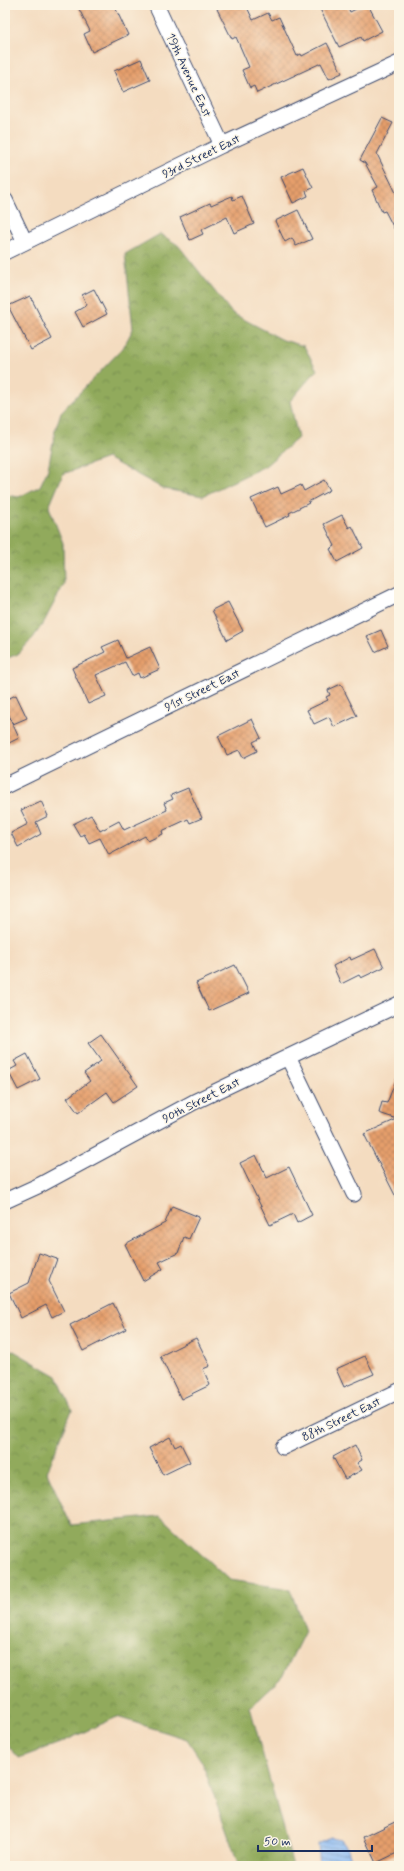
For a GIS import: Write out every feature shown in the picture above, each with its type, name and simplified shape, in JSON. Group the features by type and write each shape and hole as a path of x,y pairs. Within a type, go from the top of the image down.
{"street":[{"name":"19th Avenue East","path":"156,5 222,146"},
{"name":"93rd Street East","path":"5,252 222,146 399,63"},
{"path":"5,200 25,242"},
{"name":"91st Street East","path":"5,786 399,594"},
{"name":"90th Street East","path":"5,1201 40,1185 194,1102 399,1004"},
{"path":"288,1057 354,1194"},
{"name":"88th Street East","path":"283,1447 399,1391"}],"green space":[{"path":"160,234 178,245 232,313 283,340 304,346 317,370 290,401 298,438 265,466 203,496 164,489 107,458 63,474 49,507 63,543 64,584 44,622 33,638 18,654 5,659 5,495 19,497 40,486 48,469 55,431 61,412 123,348 133,329 125,254"},
{"path":"5,1346 57,1376 72,1410 47,1472 71,1525 160,1516 229,1580 290,1589 305,1631 282,1677 250,1707 293,1866 239,1866 202,1762 187,1739 117,1717 60,1743 19,1758 5,1742"}],"water":[{"path":"331,1838 341,1840 348,1849 353,1866 320,1866 318,1844"}],"building":[{"path":"77,5 114,5 128,35 92,52 84,34 90,31"},
{"path":"225,5 246,5 253,20 268,13 272,20 279,17 297,56 301,54 302,56 327,43 342,73 329,79 321,63 257,93 254,86 250,88 242,70 249,67 236,37 232,39 217,9"},
{"path":"318,5 347,5 350,12 364,5 368,5 382,31 363,41 361,37 339,47"},
{"path":"141,59 150,80 123,92 114,71"},
{"path":"382,118 393,123 377,154 399,199 399,238 385,211 382,212 372,190 378,187 365,163 360,160"},
{"path":"303,167 313,188 306,191 308,196 293,203 281,177"},
{"path":"232,196 233,200 242,196 254,224 234,233 227,217 201,230 203,234 190,240 180,217 210,203 211,205"},
{"path":"298,210 312,239 296,246 292,238 285,242 275,221"},
{"path":"94,289 107,314 83,327 75,312 87,305 82,295"},
{"path":"30,296 52,339 31,350 8,306"},
{"path":"324,480 330,490 289,513 290,515 265,527 251,499 278,487 281,494 301,485 304,491"},
{"path":"342,515 349,528 352,526 363,548 337,562 330,549 335,546 324,524"},
{"path":"228,602 243,631 227,640 212,610"},
{"path":"381,630 388,646 375,652 367,636"},
{"path":"118,640 126,658 150,647 160,669 140,678 138,673 132,676 125,662 96,675 106,696 88,704 72,668 105,652 102,647"},
{"path":"341,684 357,716 334,727 329,717 314,724 307,710 328,700 326,697 330,695 328,690"},
{"path":"16,695 27,718 13,724 5,707 5,700"},
{"path":"5,707 19,738 5,745"},
{"path":"252,719 261,738 253,742 257,751 243,758 239,750 227,755 218,736"},
{"path":"188,788 202,818 190,823 188,819 162,831 163,834 148,841 145,836 109,855 100,838 89,843 84,834 80,836 73,824 91,815 100,831 119,821 124,830 167,810 164,803 173,799 171,795"},
{"path":"41,801 48,816 36,822 41,834 18,847 11,833 28,824 21,810"},
{"path":"375,949 384,967 361,978 359,975 341,984 333,966 350,957 351,960"},
{"path":"235,965 249,993 209,1011 196,983"},
{"path":"101,1034 138,1086 114,1102 107,1092 78,1113 67,1098 90,1081 84,1073 101,1061 88,1043"},
{"path":"27,1054 40,1079 18,1090 8,1071 17,1066 14,1061"},
{"path":"398,1075 399,1203 364,1134 397,1119 379,1113 382,1102 387,1103"},
{"path":"256,1155 267,1178 289,1167 312,1215 297,1223 293,1214 270,1225 240,1163"},
{"path":"172,1206 199,1217 189,1239 184,1237 178,1253 159,1262 163,1269 143,1281 125,1244 165,1223"},
{"path":"39,1253 57,1259 49,1281 64,1311 52,1317 46,1305 21,1318 9,1293 29,1283"},
{"path":"113,1303 126,1329 83,1351 70,1325"},
{"path":"196,1338 210,1366 203,1369 210,1385 181,1399 160,1356"},
{"path":"365,1356 374,1374 344,1387 336,1369"},
{"path":"170,1437 175,1447 181,1444 190,1462 163,1475 149,1448"},
{"path":"355,1445 362,1460 357,1463 362,1470 345,1479 333,1457"},
{"path":"399,1820 399,1852 376,1863 364,1837"}]}
